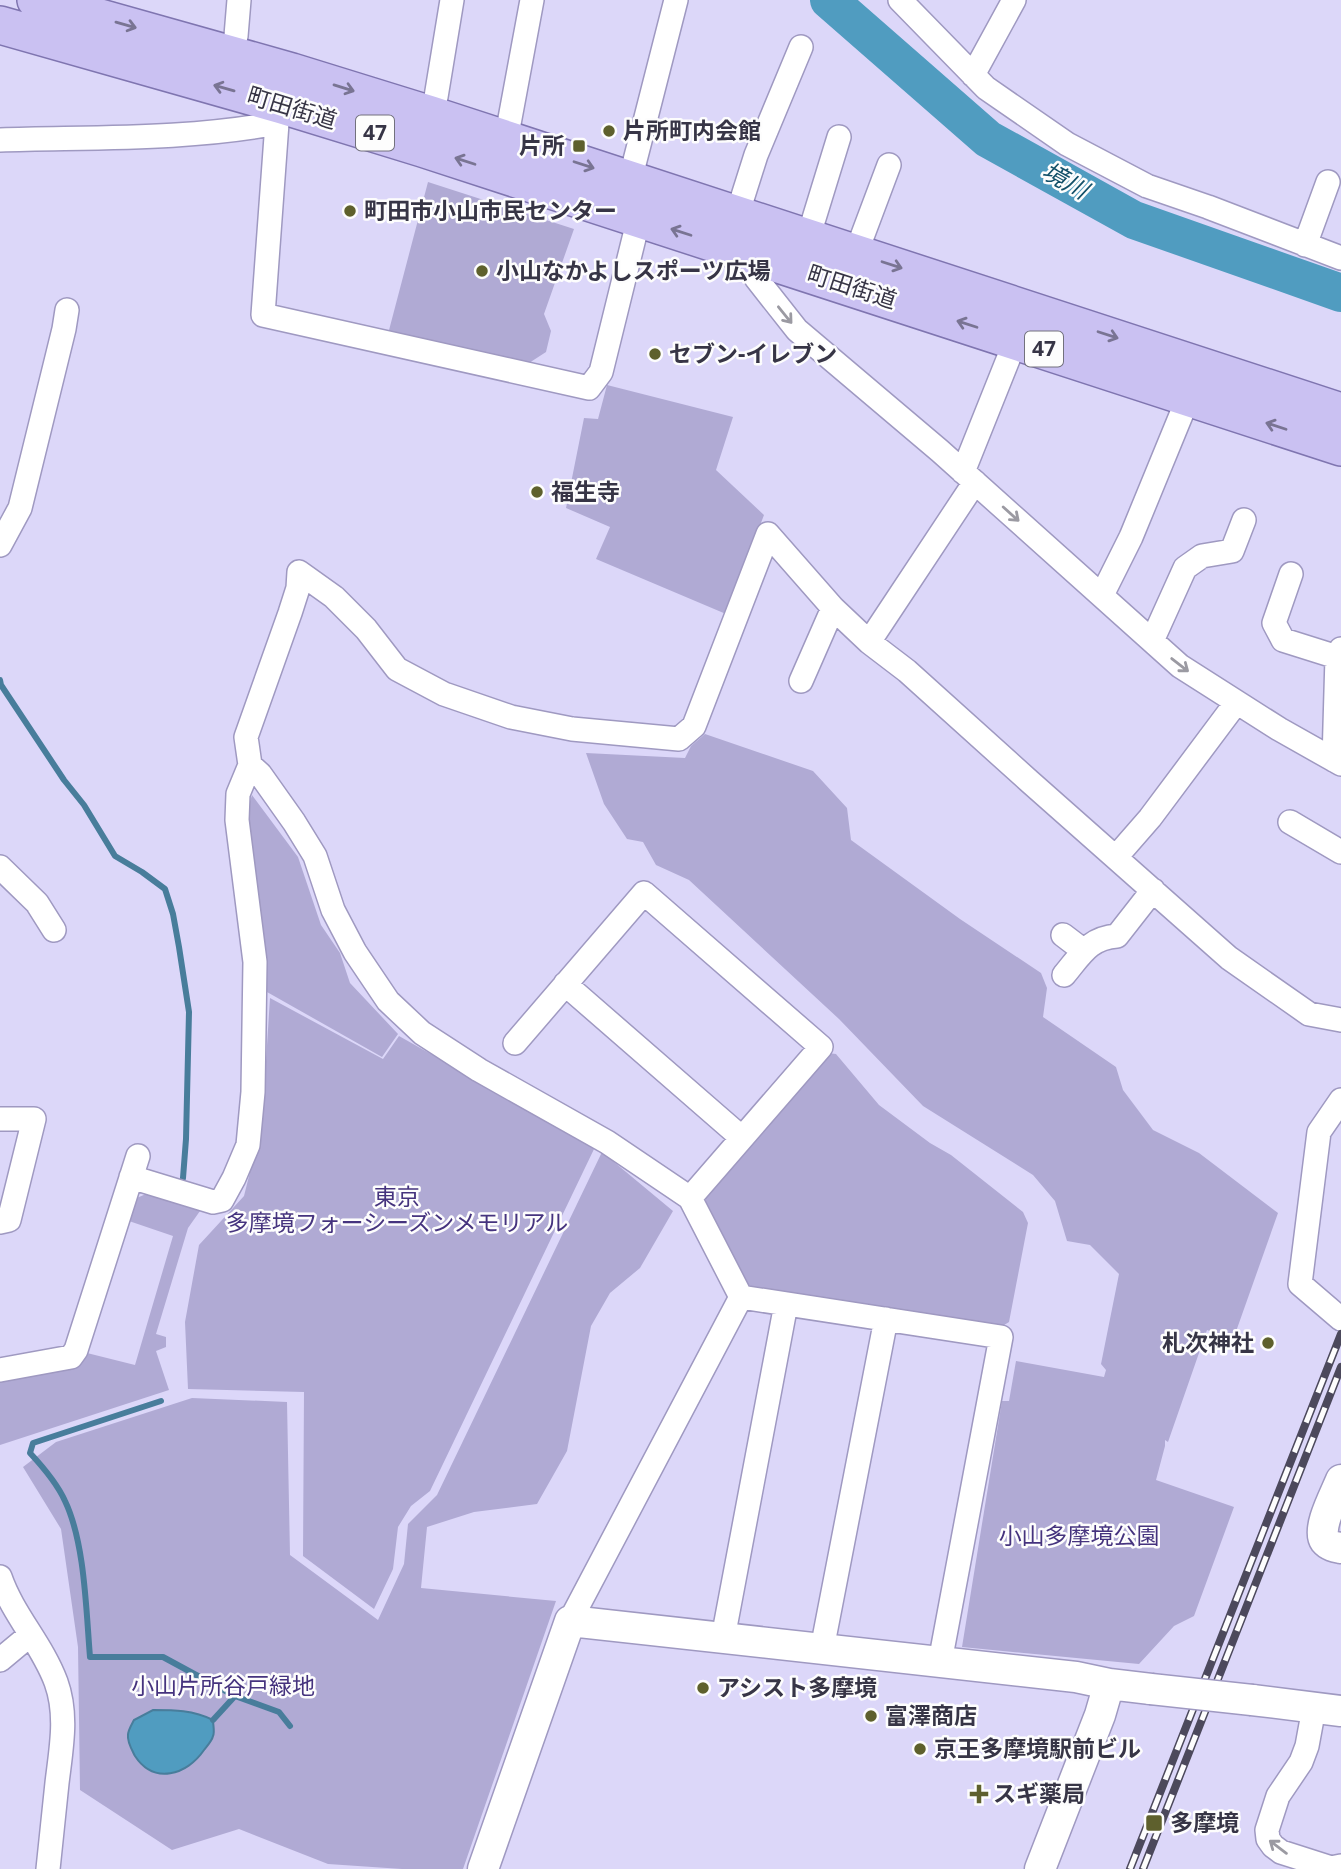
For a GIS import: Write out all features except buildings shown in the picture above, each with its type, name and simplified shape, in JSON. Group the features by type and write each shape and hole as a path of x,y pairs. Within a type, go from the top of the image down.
{"main road":[{"name":"町田街道","path":"36,0 88,7 231,54 283,100"},
{"name":"町田街道","path":"0,25 283,100 427,132 506,140 737,215 767,242 808,238 856,253 1022,325"},
{"name":"町田街道","path":"427,132 639,218 767,242 1195,381 1341,412"},
{"name":"町田街道","path":"1195,381 1341,447"}],"street":[{"path":"231,54 236,36 239,0"},
{"path":"427,132 452,0"},
{"path":"506,140 532,0"},
{"path":"630,180 676,0"},
{"path":"900,0 986,88 1067,144 1147,186 1341,258"},
{"path":"973,75 1014,0"},
{"path":"737,215 756,155 801,47"},
{"path":"0,140 177,134 256,127 283,100"},
{"path":"283,100 262,315 589,388 601,372 639,218"},
{"path":"808,238 839,136"},
{"path":"856,253 889,165"},
{"path":"1305,245 1328,182"},
{"path":"767,242 756,276 797,330 969,477 1180,666 1338,762 1339,653 1283,640 1274,623 1291,575"},
{"path":"0,545 20,508 64,329 66,310"},
{"path":"869,642 969,477 1022,325"},
{"path":"1102,595 1131,537 1195,381"},
{"path":"1152,641 1185,568 1202,556 1232,551 1244,520"},
{"path":"0,1370 71,1357 76,1350 135,1167 213,1202 222,1200 248,1145 253,1092 255,962 237,820 238,794 250,765 246,737 298,589 299,572 334,597 366,629 397,669 444,694 511,717 572,729 679,739 694,726 768,534 833,608 869,642 907,671 1229,958 1309,1014 1341,1020"},
{"path":"800,681 833,608"},
{"path":"1116,857 1150,818 1237,703"},
{"path":"250,765 274,793 315,856 333,909 355,952 388,1001 422,1033 479,1070 607,1142 690,1198 741,1297"},
{"path":"1290,822 1341,852"},
{"path":"0,867 37,903 54,930"},
{"path":"1064,975 1088,946 1103,937 1118,936 1153,890"},
{"path":"515,1042 644,893 821,1046 690,1198"},
{"path":"1063,935 1084,951"},
{"path":"565,984 742,1138"},
{"path":"1341,1100 1319,1132 1300,1284 1341,1320"},
{"path":"0,1119 34,1119 9,1220 0,1222"},
{"path":"741,1297 1001,1337 940,1662"},
{"path":"483,1869 570,1621 741,1297"},
{"path":"723,1638 786,1304"},
{"path":"822,1649 886,1319"},
{"path":"1341,1480 1324,1521 1322,1533 1325,1541 1341,1548"},
{"path":"2,1588 43,1655 56,1683 62,1711 62,1741 48,1869"},
{"path":"570,1621 1076,1677 1108,1684 1328,1709 1301,1762 1278,1796 1267,1830 1268,1839 1281,1852 1331,1868 1341,1866"},
{"path":"0,1660 30,1635"},
{"path":"1040,1869 1100,1715 1108,1684"}],"green space":[{"name":"小山なかよしスポーツ広場","path":"428,182 574,229 544,314 551,331 546,352 529,363 388,334"},
{"path":"607,385 733,417 716,470 764,515 726,614 596,559 610,527 566,508 584,418 598,419"},
{"name":"小山多摩境公園","path":"705,734 813,771 847,808 851,840 960,919 1041,973 1047,988 1043,1017 1116,1067 1123,1090 1153,1130 1199,1153 1278,1213 1233,1340 1207,1330 1168,1442 1165,1440 1156,1480 1234,1507 1194,1616 1174,1626 1139,1664 962,1647 1002,1401 1009,1401 1016,1361 1104,1377 1106,1370 1101,1364 1119,1274 1090,1245 1067,1241 1055,1201 1033,1175 923,1106 839,1019 689,880 656,865 643,842 627,839 604,804 586,753 685,758 691,746"},
{"path":"252,795 298,857 321,925 340,953 350,983 398,1034 382,1057 267,992 266,956 244,820"},
{"name":"東京 多摩境フォーシーズンメモリアル","path":"270,998 383,1059 399,1036 595,1147 430,1491 411,1506 398,1527 393,1569 374,1609 303,1556 304,1392 188,1389 185,1322 199,1245 244,1196 262,1124"},
{"path":"828,1053 836,1054 879,1105 930,1143 951,1155 1023,1212 1028,1223 1009,1322 1001,1327 754,1289 744,1282 706,1208 706,1195"},
{"name":"小山片所谷戸緑地","path":"602,1152 673,1211 640,1268 610,1293 591,1326 567,1451 537,1504 474,1512 427,1527 421,1588 556,1601 463,1869 402,1869 328,1864 239,1829 172,1850 80,1790 78,1647 61,1529 23,1467 56,1442 192,1398 287,1402 290,1555 378,1620 404,1564 408,1524 437,1495"},
{"path":"146,1194 200,1211 188,1228 156,1334 166,1337 166,1347 156,1351 169,1390 0,1445 0,1377 83,1352 135,1365 173,1236 126,1220 132,1200"}],"water":[{"path":"153,1710 191,1712 213,1720 214,1733 211,1742 197,1759 180,1771 151,1771 135,1756 130,1746 128,1733 134,1720"}],"waterway":[{"name":"境川","path":"829,0 988,139 1134,220 1341,293"},
{"path":"0,680 115,856 165,889 173,914 189,1012 183,1178"},
{"path":"161,1401 33,1443 30,1453 58,1488 72,1518 84,1577 90,1657 163,1657 235,1696 213,1720"},
{"path":"235,1696 279,1712 290,1726"}],"railway":[{"path":"1130,1869 1341,1334"},
{"path":"1143,1869 1341,1367"}],"place":[{"name":"片所町内会館","path":"609,131"},
{"name":"片所","path":"579,146"},
{"name":"町田市小山市民センター","path":"350,211"},
{"name":"小山なかよしスポーツ広場","path":"482,271"},
{"name":"セブン-イレブン","path":"655,354"},
{"name":"福生寺","path":"537,492"},
{"name":"札次神社","path":"1268,1343"},
{"name":"アシスト多摩境","path":"703,1688"},
{"name":"富澤商店","path":"871,1716"},
{"name":"京王多摩境駅前ビル","path":"920,1749"},
{"name":"スギ薬局","path":"979,1794"},
{"name":"多摩境","path":"1154,1823"}]}
